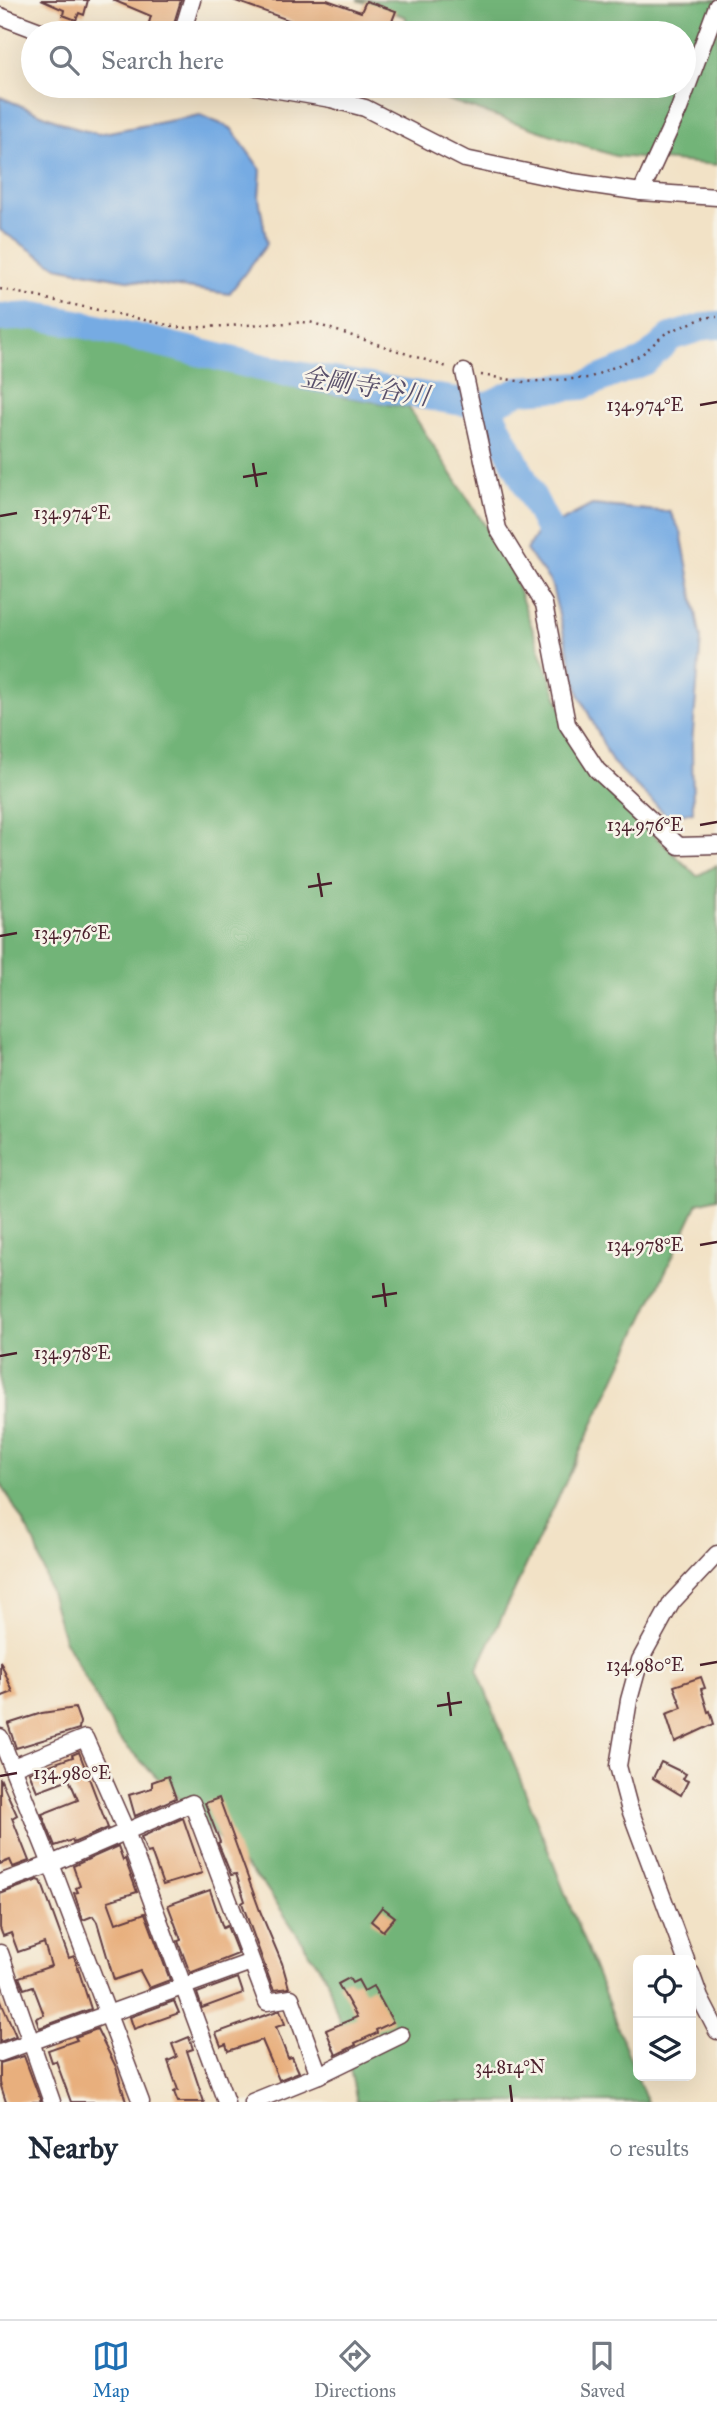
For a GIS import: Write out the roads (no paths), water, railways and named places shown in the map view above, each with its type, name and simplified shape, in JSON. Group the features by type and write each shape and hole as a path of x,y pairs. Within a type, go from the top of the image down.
{"street":[{"path":"186,21 192,0"},
{"path":"696,63 717,6"},
{"path":"0,16 21,24"},
{"path":"325,98 365,108 465,159 573,182 641,192 717,197"},
{"path":"641,192 683,98"},
{"path":"464,372 498,529 544,604 567,724 597,770 679,845 717,845"},
{"path":"684,1955 629,1807 618,1766 629,1700 640,1660 672,1602 717,1554"},
{"path":"0,1737 141,2102"},
{"path":"13,1768 85,1738 126,1831 226,2102"},
{"path":"0,1883 192,1803 267,2002 291,1998 319,2076"},
{"path":"0,1953 52,2102"},
{"path":"0,2053 251,1962"},
{"path":"696,1987 717,2031"},
{"path":"252,2102 319,2076 401,2035"}],"water":[{"path":"0,97 75,128 98,134 200,115 231,128 261,170 259,198 267,244 229,294 57,267 0,230"},
{"path":"592,505 670,512 681,532 701,639 692,744 693,812 666,815 612,762 579,694 551,583 526,550 536,534"}],"waterway":[{"name":"金剛寺谷川","path":"0,318 35,316 77,323 285,373 487,406 521,390 582,386 645,361 671,337 717,325"},
{"path":"487,406 548,528"}]}
